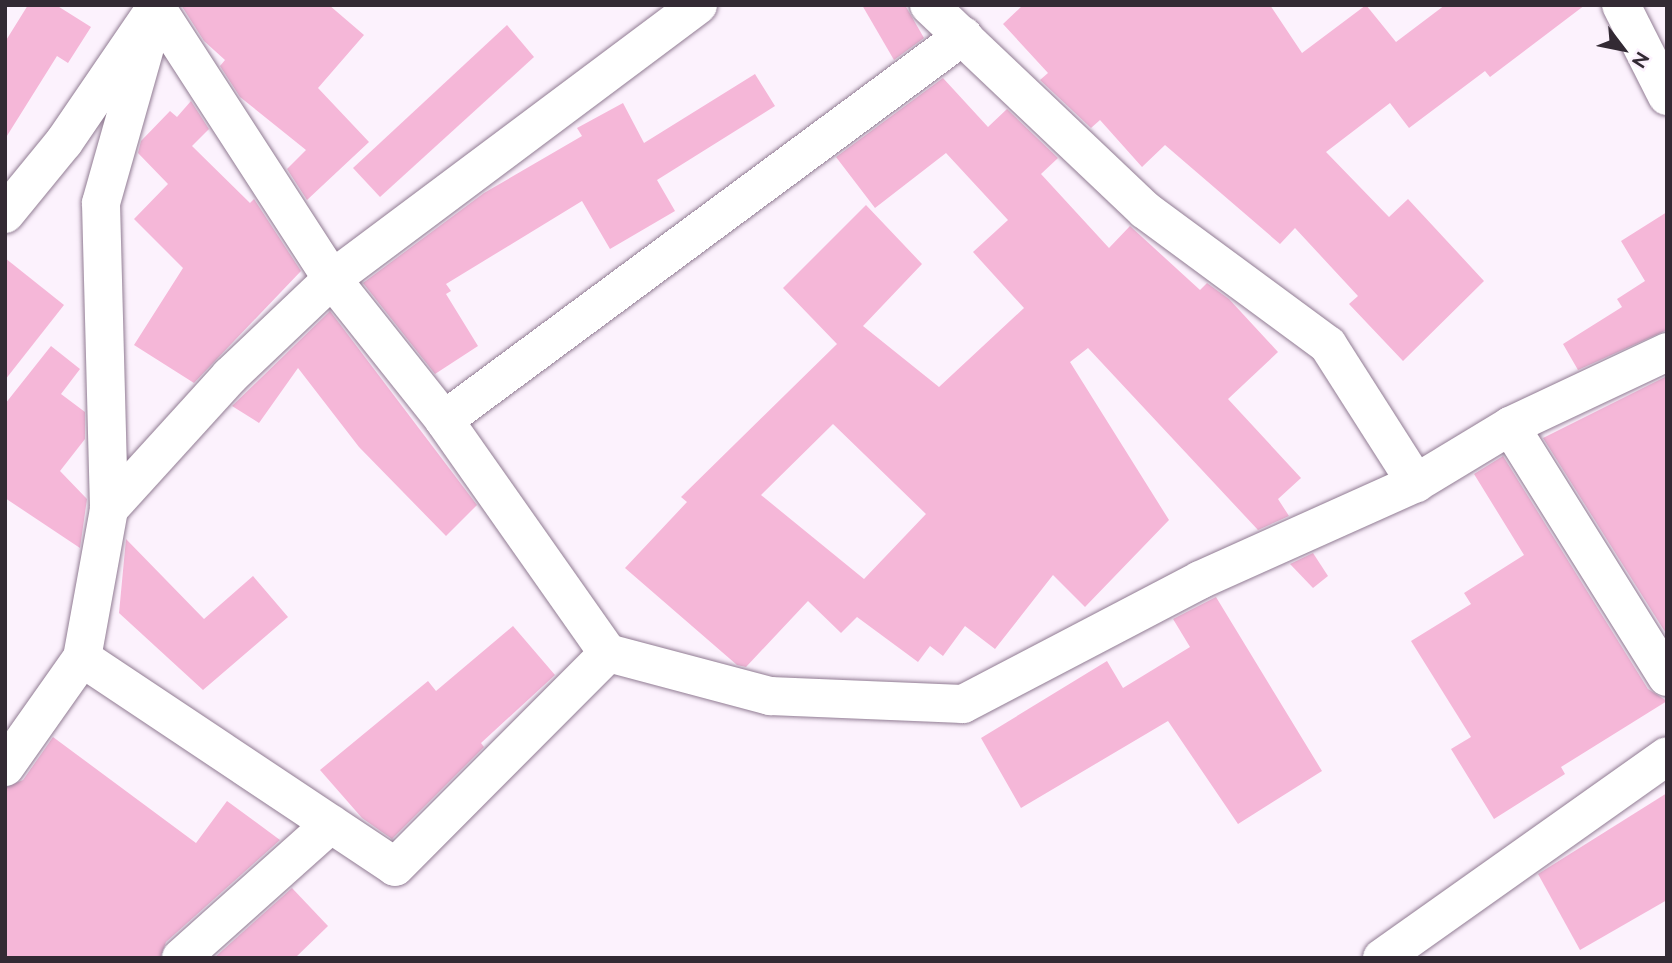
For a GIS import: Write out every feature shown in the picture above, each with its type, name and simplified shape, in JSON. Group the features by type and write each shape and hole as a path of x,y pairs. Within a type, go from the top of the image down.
{"street":[{"path":"109,509 230,376 332,279 698,5"},
{"path":"929,5 1145,210 1328,345 1416,483"},
{"path":"1621,5 1664,88"},
{"path":"157,6 332,279 444,419 608,653 769,696 963,704 1200,580 1416,483 1510,426 1667,352"},
{"path":"5,214 64,142 157,6"},
{"path":"5,767 82,658 109,509 101,202 157,6"},
{"path":"444,419 963,36"},
{"path":"1510,426 1667,677"},
{"path":"82,658 395,867 608,653"},
{"path":"1382,958 1667,756"},
{"path":"183,957 331,824"}],"building":[{"path":"28,5 56,5 91,27 68,63 57,56 5,139 5,42"},
{"path":"181,5 329,5 364,35 318,88 369,142 307,200 287,169 306,150 240,97 220,66 225,60 204,41"},
{"path":"862,5 905,5 924,38 894,60"},
{"path":"1023,5 1270,5 1302,53 1366,5 1396,42 1445,5 1585,5 1490,77 1485,71 1409,128 1390,103 1326,152 1389,217 1408,199 1484,281 1403,361 1349,304 1358,296 1295,228 1280,244 1165,145 1142,167 1100,120 1091,128 1040,80 1048,73 1003,24"},
{"path":"507,25 534,57 380,197 353,168"},
{"path":"755,74 775,106 657,180 675,211 610,249 582,201 446,284 451,291 446,294 478,346 435,374 363,283 484,193 582,136 577,128 623,103 644,143"},
{"path":"943,78 988,127 1007,109 1058,158 1041,174 1109,248 1130,226 1200,290 1207,283 1229,299 1278,352 1228,399 1301,478 1278,499 1289,516 1258,530 1088,348 1070,362 1169,520 1085,607 1053,575 995,649 965,626 943,656 930,646 918,662 857,617 841,633 808,601 746,667 737,665 625,568 687,502 681,497 837,344 783,288 866,205 922,264 863,326 939,387 1024,308 973,252 1008,220 946,153 875,208 836,157","holes":["833,424 926,514 864,579 761,495"]},
{"path":"191,101 209,129 192,146 250,203 254,199 301,271 194,383 134,345 183,268 134,219 168,184 138,153 141,141 170,111 177,117"},
{"path":"1667,212 1667,330 1578,370 1563,344 1622,307 1617,299 1645,281 1621,241"},
{"path":"5,258 64,305 5,380"},
{"path":"330,311 477,505 446,536 359,447 298,368 259,423 232,406"},
{"path":"51,346 80,369 61,394 85,412 85,439 60,471 87,499 80,548 5,498 5,404"},
{"path":"1667,376 1667,635 1543,438"},
{"path":"1503,456 1648,689 1667,701 1561,767 1565,774 1494,819 1451,749 1471,737 1411,641 1471,604 1464,593 1524,555 1474,474"},
{"path":"126,539 204,619 253,576 288,617 203,690 119,613"},
{"path":"1313,553 1328,576 1313,588 1290,564"},
{"path":"1216,597 1322,771 1238,824 1168,721 1021,808 981,738 1107,661 1123,688 1190,647 1173,619"},
{"path":"513,626 555,675 481,743 484,747 392,839 362,818 320,770 428,681 436,691"},
{"path":"53,737 196,843 227,801 280,840 166,942 160,958 5,958 5,788 23,780"},
{"path":"1667,793 1667,900 1580,950 1538,874"},
{"path":"292,888 328,926 295,958 214,958"}]}
